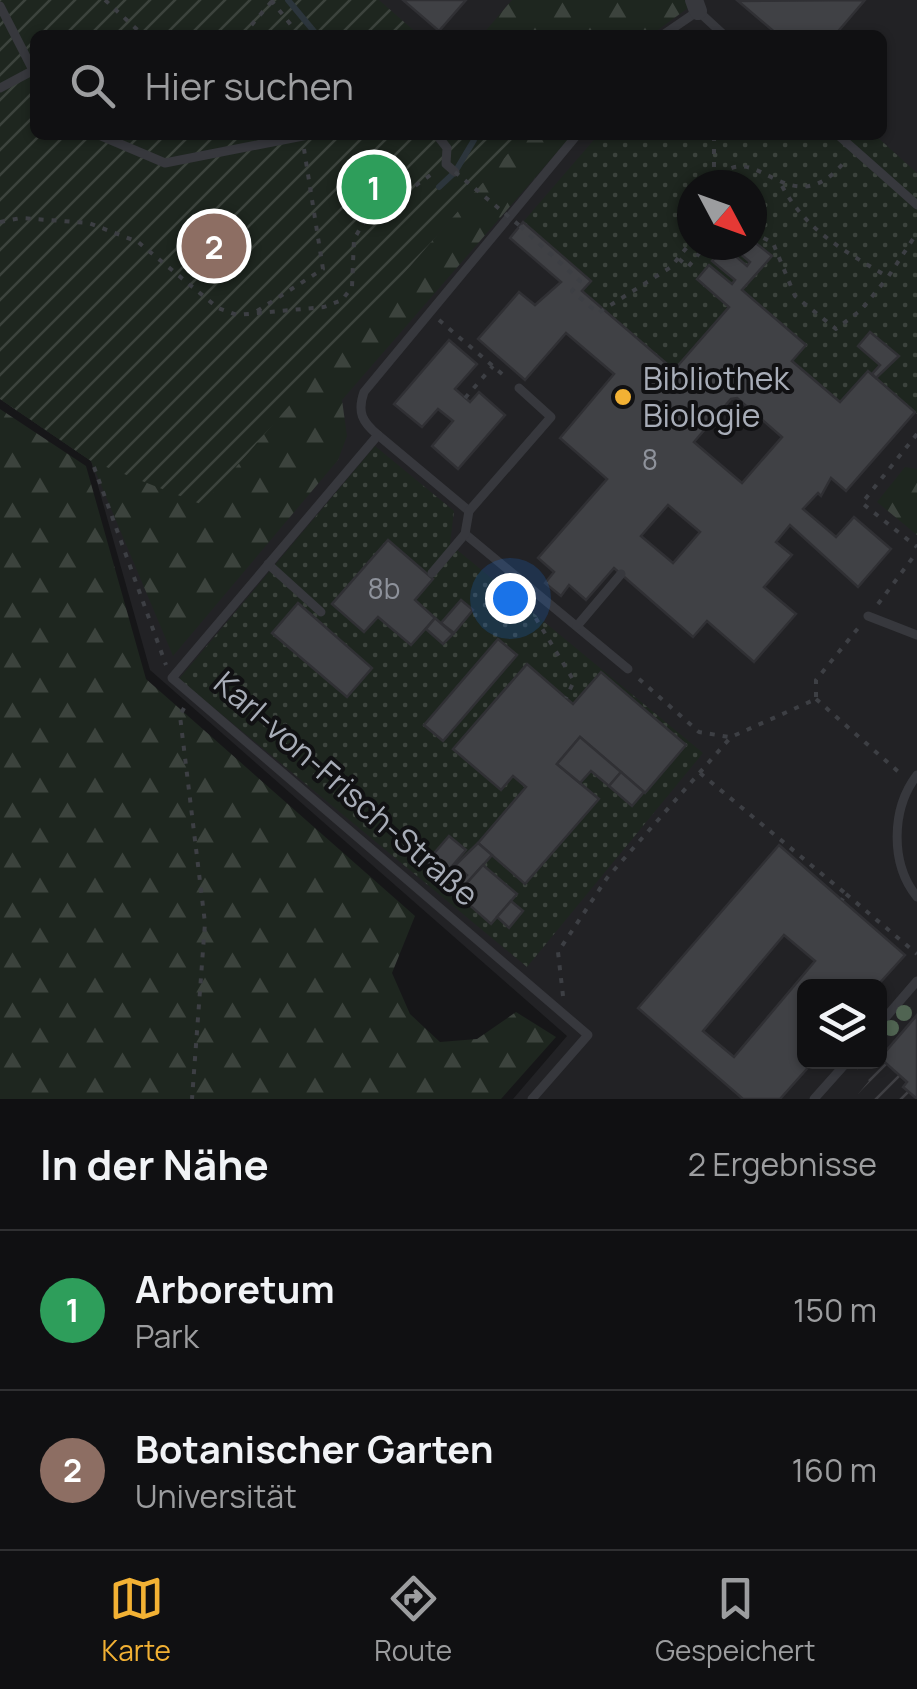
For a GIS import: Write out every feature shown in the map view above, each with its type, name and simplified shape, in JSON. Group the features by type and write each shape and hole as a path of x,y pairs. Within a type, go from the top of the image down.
{"lane":[{"path":"668,30 696,5 719,30"},
{"path":"0,6 30,65"},
{"path":"0,88 30,75"},
{"path":"111,140 165,163 284,140"},
{"path":"441,140 451,168"},
{"path":"470,511 364,424 359,406 364,392 573,140"},
{"path":"844,140 917,205"},
{"path":"432,573 465,534 470,511 551,416 519,388"},
{"name":"Karl-von-Frisch-Straße","path":"378,435 172,678 565,1016"},
{"path":"465,534 628,669"},
{"path":"268,564 321,612"},
{"path":"577,626 621,574"},
{"path":"868,616 917,636"},
{"path":"914,779 897,816 898,851 909,888 917,897"},
{"path":"887,1016 917,981"},
{"path":"532,1099 588,1035 565,1016"},
{"path":"814,1099 841,1069"}],"path":[{"path":"105,0 138,30"},
{"path":"247,30 271,1 294,30"},
{"path":"253,314 323,269 306,140"},
{"path":"713,170 714,140"},
{"path":"782,186 823,183 855,150"},
{"path":"726,170 744,165 753,170"},
{"path":"0,222 21,218 89,222 138,242 218,308 237,315 324,307 342,300 352,287 354,239 364,222 451,168 580,282 572,291 598,313 678,260"},
{"path":"767,178 782,186 794,208 835,248 888,277"},
{"path":"767,240 772,243 795,296 836,329 861,310 917,233"},
{"path":"429,312 519,388"},
{"path":"466,398 493,366"},
{"path":"816,699 816,680 917,550 862,503 917,434"},
{"path":"94,468 172,678"},
{"path":"525,600 574,680 566,698"},
{"path":"628,669 699,732 732,737"},
{"path":"191,696 180,716 205,922 192,1099"},
{"path":"565,1016 558,952 606,878 732,737 816,699"},
{"path":"816,699 914,779"},
{"path":"700,773 917,954"},
{"path":"842,900 846,894"}],"shaded area":[{"path":"0,0 917,0 917,1099 513,1099 567,1036 150,670 91,461 0,399"},
{"path":"887,1064 907,1082 904,1088 917,1099 864,1099 858,1094 869,1081 857,1070 887,1069"}],"green space":[{"path":"0,0 379,0 413,30 30,30 30,140 520,140 203,505 91,461 0,399"},
{"path":"512,0 699,0 658,30 486,30"},
{"path":"520,140 568,140 342,400 347,436 338,460 173,656 91,461 0,399 0,235 332,356"},
{"path":"594,140 881,140 917,173 917,414 868,371 840,402 792,361 805,345 742,290 772,256 767,252 767,170 677,170 677,260 713,260 735,280 732,284 709,265 698,278 729,307 674,370 582,291 591,280 523,222"},
{"path":"0,409 86,466 146,679 415,916 392,973 410,1014 440,1042 477,1039 516,1012 556,1037 501,1099 0,1099"},
{"path":"375,446 454,511 450,544 703,753 527,967 179,679"},
{"path":"905,467 917,469 917,535 877,502"}],"building":[{"path":"403,0 466,0 438,30"},
{"path":"865,0 839,30 772,30 738,1"},
{"path":"523,222 591,281 582,291 674,370 729,307 697,279 709,265 732,284 735,280 713,260 740,260 747,266 748,260 767,260 767,252 772,256 742,290 806,345 792,361 840,402 868,371 915,412 846,491 831,478 821,496 818,493 803,509 836,537 854,517 891,549 858,587 790,525 776,542 792,555 764,587 796,614 754,662 707,621 693,637 614,568 586,600 569,585 561,596 545,583 554,572 538,558 607,479 560,438 614,374 566,333 525,380 478,339 519,292 535,305 561,282 510,238","holes":["737,398 782,437 742,483 694,442 731,399","668,505 700,532 673,563 641,536"]},
{"path":"870,332 899,356 876,378 872,374 880,365 858,346"},
{"path":"449,340 477,364 455,389 470,402 479,392 505,415 458,469 432,446 453,421 438,409 422,427 394,404"},
{"path":"388,540 433,579 415,600 435,618 411,645 378,617 364,632 332,604"},
{"path":"461,600 473,610 454,633 441,623"},
{"path":"298,603 372,668 347,697 272,633"},
{"path":"435,618 453,634 443,644 426,629"},
{"path":"498,639 517,655 443,741 424,725"},
{"path":"527,664 573,704 601,672 686,745 645,793 580,737 557,764 599,799 525,884 478,843 526,787 513,776 501,790 453,749"},
{"path":"580,737 621,772 609,786 591,771 580,783 557,764"},
{"path":"621,772 644,792 632,806 609,786"},
{"path":"449,836 466,850 440,880 424,865"},
{"path":"478,843 492,855 457,894 453,891 467,875 458,867 444,883 440,880"},
{"path":"779,845 905,955 883,979 800,979 815,961 784,935 703,1031 734,1057 797,982 797,1069 807,1069 780,1099 743,1099 638,1008"},
{"path":"483,865 517,894 491,924 457,894"},
{"path":"511,901 523,911 509,928 497,917"},
{"path":"917,1015 917,1099 903,1087 907,1082 887,1064 887,1050"}],"waterway":[{"path":"288,0 313,30"},
{"path":"439,187 455,172 474,140"}],"place":[{"name":"Arboretum","path":"374,187"},
{"name":"Botanischer Garten","path":"214,246"},
{"name":"Bibliothek Biologie","path":"623,397"}]}
